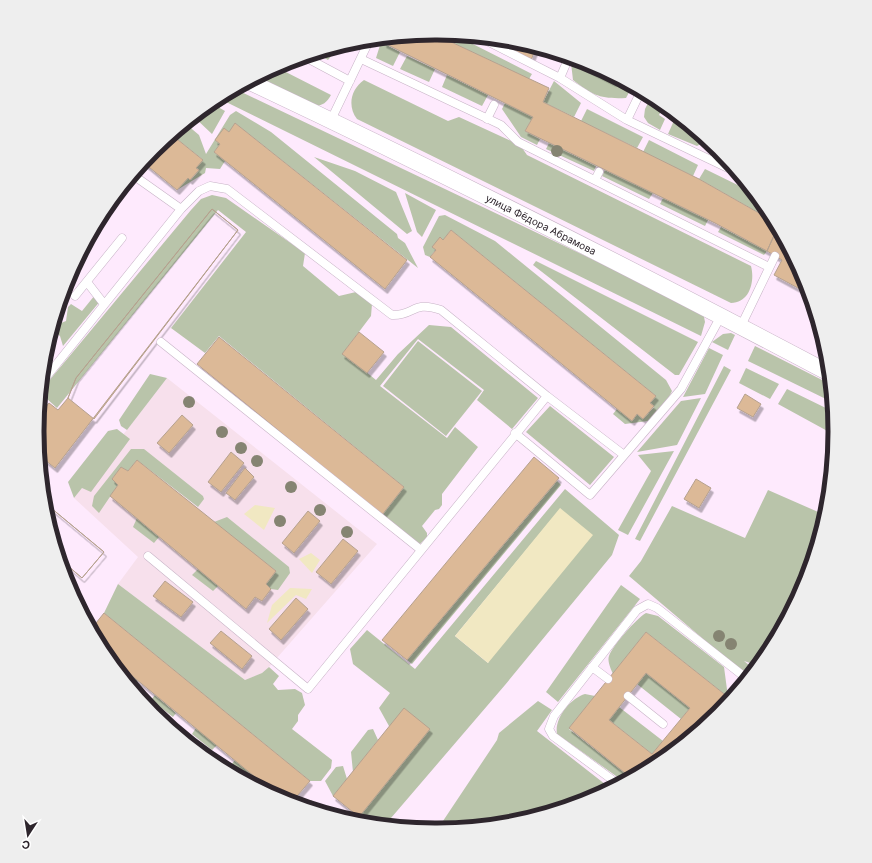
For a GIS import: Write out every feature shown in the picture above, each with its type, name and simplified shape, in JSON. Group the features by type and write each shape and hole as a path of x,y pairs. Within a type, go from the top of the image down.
{"street":[{"name":"улица Фёдора Абрамова","path":"255,84 331,120 741,326 822,369"}],"lane":[{"path":"493,44 560,78 627,120 723,166"},
{"path":"331,120 366,47"},
{"path":"360,59 501,125 518,142 769,267"},
{"path":"312,60 350,81"},
{"path":"560,78 567,63"},
{"path":"627,120 639,96"},
{"path":"487,119 494,105"},
{"path":"595,180 599,172"},
{"path":"138,178 181,208"},
{"path":"49,372 181,208 199,191 210,186 227,189 392,315 408,312 417,306 429,305 441,310 547,396 624,455"},
{"path":"75,296 122,238"},
{"path":"741,326 775,256"},
{"path":"87,282 104,304"},
{"path":"516,433 590,495 682,389 721,316"},
{"path":"161,342 421,550"},
{"path":"148,556 308,689 547,396"},
{"path":"613,781 553,736 549,729 554,716 637,610 648,604 657,608 743,675"},
{"path":"592,667 608,679"},
{"path":"628,696 663,724"}],"shaded area":[{"path":"167,378 377,544 269,667 262,673 245,680 118,584 138,557 74,498"}],"green space":[{"path":"448,40 468,41 532,74 529,79"},
{"path":"383,43 400,52 393,66 376,58 380,44"},
{"path":"333,54 328,60 323,57"},
{"path":"407,56 435,69 429,82 400,69"},
{"path":"571,64 609,80 630,91 626,98 604,97 586,90 573,80"},
{"path":"284,71 331,95 324,103 314,106 263,80"},
{"path":"447,75 488,95 482,106 442,87"},
{"path":"364,80 448,121 459,117 520,145 527,155 751,266 752,278 750,290 743,299 731,303 357,119 351,103 353,93"},
{"path":"554,81 581,103 574,117 543,102"},
{"path":"241,92 703,312 705,322 701,336 225,101"},
{"path":"648,102 661,111 659,115 665,119 660,130 648,123 644,117 645,109"},
{"path":"505,103 533,117 525,131 540,139 537,145 521,137 502,109"},
{"path":"217,107 225,111 212,134 198,121"},
{"path":"587,109 643,137 637,148 581,121"},
{"path":"236,111 271,132 397,234 398,238 405,243 418,268 236,124 229,132 215,140 220,144 214,152 225,161 220,169 206,168 205,173 177,190 188,178 191,180 199,170 196,168 202,159 176,139 190,127 199,135 206,154 230,115"},
{"path":"674,121 701,144 697,146 668,134"},
{"path":"649,140 698,165 693,176 643,152"},
{"path":"549,143 596,166 594,171 546,149"},
{"path":"314,157 355,171 396,192 412,231 407,234"},
{"path":"705,169 742,187 763,215 699,179"},
{"path":"605,170 653,193 649,199 602,176"},
{"path":"405,193 436,210 422,237 417,232"},
{"path":"212,195 226,198 305,253 303,266 339,296 356,292 372,304 371,316 343,353 376,380 398,354 429,325 451,327 538,398 512,429 477,400 484,390 418,339 380,386 447,438 455,427 478,447 442,494 442,505 439,509 435,510 422,526 427,533 427,537 419,545 382,515 404,487 219,336 205,353 171,328 246,232 218,210 57,408 46,398 48,382 201,199"},
{"path":"663,198 708,220 705,226 660,204"},
{"path":"445,215 495,241 666,380 672,391 668,399 648,421 625,424 613,414 617,409 632,420 637,414 643,419 654,407 650,403 656,396 451,230 430,257 425,255 423,247 439,216"},
{"path":"721,227 767,251 764,255 718,232"},
{"path":"536,261 698,342 679,375 675,375 533,265"},
{"path":"95,295 101,300 63,346 60,336 57,334 60,323 66,321 68,307 71,304 82,311"},
{"path":"731,333 735,335 728,350 712,342 723,334"},
{"path":"418,341 482,391 446,436 383,386"},
{"path":"755,346 824,381 826,399 748,361"},
{"path":"709,348 723,355 705,394 683,397"},
{"path":"724,366 731,370 640,541 635,539"},
{"path":"746,368 779,384 770,399 739,383"},
{"path":"150,374 167,378 127,430 121,426 119,420"},
{"path":"787,389 827,409 828,431 778,404"},
{"path":"701,398 677,445 637,452 681,401"},
{"path":"550,406 614,457 590,485 526,432"},
{"path":"117,429 130,439 91,492 82,488 74,498 68,482 108,431"},
{"path":"131,449 144,449 203,496 204,499 198,507 137,460 128,471 121,467 112,479 118,485 99,513 92,506 94,496"},
{"path":"674,451 628,535 618,530 651,471 638,455"},
{"path":"557,481 561,485 412,664 407,660"},
{"path":"565,489 619,535 612,555 505,685 389,820 361,815 429,729 389,726 379,708 390,693 353,664 350,649 367,630 415,669","holes":["561,508 488,663 455,636"]},
{"path":"768,490 819,512 807,557 787,605 764,646 750,663 744,661 750,666 744,674 629,576 641,561 672,506 745,538"},
{"path":"227,517 289,567 290,573 278,590 271,589 266,584 276,571 214,522"},
{"path":"137,518 159,537 154,543 133,527"},
{"path":"198,569 218,586 213,591 192,575"},
{"path":"118,584 245,680 262,673 269,667 279,676 273,684 278,690 295,689 302,693 305,705 298,715 298,721 292,729 332,760 331,768 321,781 310,781 104,613"},
{"path":"621,585 640,599 558,702 546,692"},
{"path":"646,613 658,616 724,667 727,693 725,695 646,632 613,674 608,660 611,651 625,633"},
{"path":"127,673 138,681 136,683"},
{"path":"646,673 690,708 681,719 637,684"},
{"path":"585,694 595,696 569,729 626,774 619,778 557,734 558,722 561,715 569,704"},
{"path":"155,695 176,713 173,717 151,700"},
{"path":"538,701 552,710 537,731 606,785 562,802 537,810 487,820 442,823 497,740 499,733"},
{"path":"619,707 663,741 652,754 609,720"},
{"path":"196,728 217,745 212,750 192,734"},
{"path":"373,729 378,740 353,772 351,752 368,730"},
{"path":"235,760 256,777 255,779 231,765"},
{"path":"343,766 347,779 333,796 325,781 336,767"}],"sand":[{"path":"255,505 275,508 264,530 244,514"},
{"path":"560,508 593,535 488,663 455,636"},
{"path":"311,553 320,560 312,573 299,559"},
{"path":"290,588 312,589 306,599 296,595 267,623 272,605"}],"building":[{"path":"448,40 549,88 543,102 699,179 763,215 774,235 767,251 715,223 525,131 533,117 384,43"},
{"path":"509,47 534,52 531,60"},
{"path":"235,123 407,260 385,289 214,152 220,144 215,140 224,128 229,132"},
{"path":"176,139 203,160 196,168 199,170 190,180 188,178 177,190 148,166"},
{"path":"212,209 238,230 55,468 45,460 45,408 49,403 58,410 68,398 76,378"},
{"path":"212,209 238,230 94,419 68,398 76,378"},
{"path":"451,230 656,396 650,403 654,406 643,419 637,414 632,421 430,257 436,250 432,247 440,237 443,240"},
{"path":"774,235 787,258 801,290 774,275 782,260 767,251"},
{"path":"359,332 384,352 367,373 342,354"},
{"path":"219,337 404,487 382,515 197,364"},
{"path":"745,394 761,404 753,417 737,408"},
{"path":"182,415 193,425 169,453 157,443"},
{"path":"231,452 244,463 221,492 208,482"},
{"path":"534,457 559,478 407,660 382,640"},
{"path":"137,460 276,571 266,584 271,589 262,601 255,597 246,609 110,496 118,485 112,479 121,467 128,471"},
{"path":"245,468 254,477 235,500 226,493"},
{"path":"696,479 711,488 699,508 684,499"},
{"path":"52,509 104,552 82,578 69,566"},
{"path":"52,509 104,552 82,578 69,566"},
{"path":"308,511 320,521 294,553 282,543"},
{"path":"343,539 358,551 331,584 316,572"},
{"path":"165,581 193,602 181,617 153,596"},
{"path":"296,598 308,609 281,640 269,629"},
{"path":"104,613 310,781 296,797 261,782 125,670 110,649 95,624"},
{"path":"221,631 252,656 242,669 210,643"},
{"path":"646,632 725,695 694,726 674,742 654,757 626,774 569,728","holes":["646,673 690,708 652,754 609,720"]},
{"path":"764,646 751,664 750,663"},
{"path":"404,708 430,729 361,815 355,814 333,796"}]}
